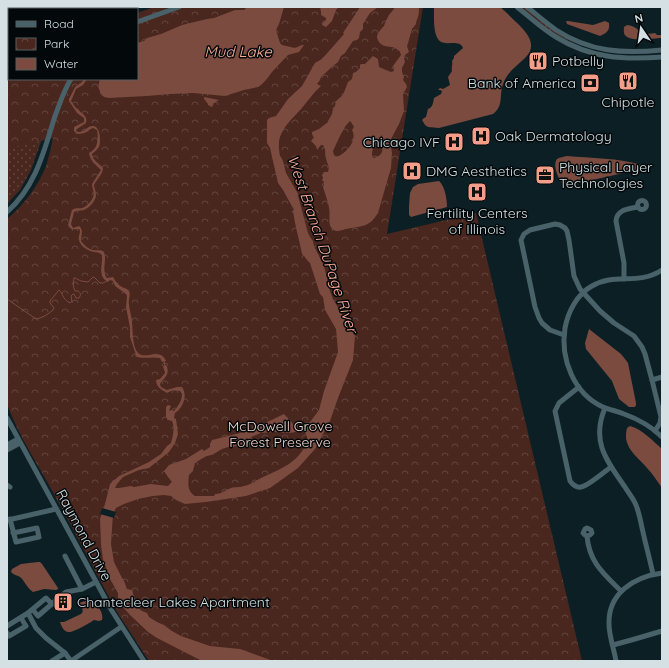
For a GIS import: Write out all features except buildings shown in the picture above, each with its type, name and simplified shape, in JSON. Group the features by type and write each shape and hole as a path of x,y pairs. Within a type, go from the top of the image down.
{"street":[{"path":"138,22 180,7"},
{"path":"517,7 556,37 588,52 623,59 662,57"},
{"path":"527,7 556,30 572,39 588,45 606,50 623,52 662,50"},
{"path":"7,212 22,196 35,175 58,107 70,80"},
{"path":"624,279 624,263 616,217 624,210 638,207"},
{"path":"564,335 554,332 546,327 537,314 521,238 530,230 555,224 560,225 567,231 575,279 583,293 614,323 629,332 639,342 645,354 661,417 660,423 655,431"},
{"path":"662,270 636,279 609,279 588,288 577,300 571,311 564,335 564,350 569,370 579,387 591,399 605,408 642,422 662,437"},
{"path":"652,380 662,377"},
{"path":"579,387 559,403 555,410 570,481 576,487 583,486 610,467"},
{"path":"605,408 600,425 600,440 604,454 610,467 632,497 637,507 653,574"},
{"name":"Raymond Drive","path":"7,418 96,582 144,661"},
{"path":"7,445 19,441"},
{"path":"7,450 19,441"},
{"path":"13,533 36,528 39,537 16,542 13,533 9,520 56,509"},
{"path":"587,536 589,547 596,564 604,575 621,591"},
{"path":"65,556 82,589"},
{"path":"616,661 609,625 609,614 612,604 621,591 635,581 653,574 662,573"},
{"path":"30,612 38,616 66,592 82,589 96,582"},
{"path":"8,624 30,612 46,598 52,604"},
{"path":"30,612 36,628 65,653 70,661 122,627"},
{"path":"7,633 9,636 26,626 21,618"},
{"path":"613,645 662,631"},
{"path":"52,661 65,653"}],"green space":[{"name":"McDowell Grove Forest Preserve","path":"154,7 423,7 387,234 476,213 582,661 149,661 119,615 23,440 7,404 7,219 25,201 39,181 46,166 53,138 7,149 7,59 8,80 138,80 138,13"},
{"path":"520,7 524,7 535,17 576,43 552,33"},
{"path":"8,59 8,80 57,96 31,170 20,190 7,204"}],"water":[{"name":"Mud Lake","path":"247,7 284,7 276,30 280,43 282,45 295,48 304,45 299,52 288,55 258,87 225,96 193,93 109,98 104,97 100,93 98,87 100,80 138,80 138,43 182,25 214,18 235,10 244,10"},
{"path":"320,7 339,7 336,10 332,21 326,27 322,25 326,18 321,15"},
{"path":"360,7 378,7 370,13 363,24 363,29 360,32 359,38 353,41 338,62 321,77 317,84 321,86 287,125 280,137 279,144 280,156 286,173 297,192 308,233 324,266 333,299 355,336 353,360 330,421 315,449 298,468 270,488 246,496 185,504 171,496 153,496 124,504 116,508 113,514 111,544 114,562 127,589 132,590 137,607 147,613 149,617 181,636 210,646 240,649 273,661 200,660 148,632 122,606 103,559 100,519 110,484 119,476 149,462 161,454 171,443 173,426 172,421 168,420 166,417 166,407 168,405 171,406 169,411 174,411 181,401 182,394 180,391 173,390 167,393 158,386 156,380 160,379 165,373 163,366 166,365 168,371 160,384 161,387 167,390 182,387 185,394 184,402 175,413 174,418 176,419 178,434 175,443 169,452 149,468 139,470 123,477 115,488 151,484 168,486 172,482 164,471 169,465 186,459 202,449 204,451 210,447 212,440 248,431 284,414 293,424 310,422 319,410 338,352 336,329 325,310 323,297 320,294 310,263 302,254 294,217 294,210 278,183 270,148 267,143 267,120 276,116 288,99 302,86 315,63 322,59 344,34 343,33","holes":["304,432 307,436 307,440 302,451 293,461 281,469 248,485 231,488 215,494 214,496 195,496 189,490 189,475 193,471 195,463 205,457 228,447 249,445 258,441 252,439 251,437 261,433"]},
{"path":"395,7 419,7 419,15 416,24 412,29 407,46 409,52 405,55 405,62 402,68 404,77 403,80 407,87 403,94 404,111 390,141 392,153 391,168 378,213 375,218 364,226 336,231 330,225 329,205 323,187 324,182 322,180 322,175 324,172 328,172 329,170 325,156 325,149 323,145 321,145 317,150 316,146 311,141 314,138 312,132 328,122 336,101 343,95 348,82 352,79 353,73 360,68 361,64 365,64 373,56 378,59 379,67 391,72 394,71 393,66 401,55 400,51 384,46 379,42 377,36","holes":["350,121 354,127 352,130 352,142 344,153 336,157 333,151","382,135 383,150 380,155 373,158 373,150 377,141"]},
{"path":"434,7 500,7 530,38 531,48 529,53 505,80 499,107 493,114 439,128 428,127 422,120 426,117 428,109 432,106 434,98 441,94 442,91 438,90 450,85 448,77 452,71 452,61 454,56 463,48 461,45 455,43 444,43 438,39 435,28"},
{"path":"566,21 593,25 605,21 609,23 609,28 600,36 567,24"},
{"path":"627,25 645,33 662,35 662,38 629,38 624,32 624,27"},
{"path":"83,80 86,80 83,85 76,89 71,101 84,115 86,118 86,123 76,131 83,131 92,126 97,128 100,134 100,145 92,154 103,170 94,185 96,195 95,200 86,209 74,212 71,224 73,228 79,226 81,228 81,241 86,247 104,252 104,270 106,277 113,277 118,284 129,291 129,306 134,342 138,353 141,355 157,354 164,357 166,361 162,362 160,358 141,358 135,356 136,355 130,337 126,307 126,294 115,286 113,281 110,280 108,282 105,280 101,270 102,255 89,251 85,248 79,239 79,229 71,229 68,225 72,210 84,207 93,197 94,194 92,184 101,170 92,161 89,153 97,144 97,130 93,128 80,134 77,134 74,131 74,127 84,122 84,118 77,113 69,99 75,87"},
{"path":"204,97 219,100 214,103 212,107 208,105"},
{"path":"567,156 624,161 642,165 642,168 565,186 559,177 555,165 557,159"},
{"path":"439,181 444,190 447,207 411,217 409,215 409,206 410,193 413,187 418,184"},
{"path":"589,329 621,354 628,363 636,403 635,407 629,407 619,399 612,381 586,349 585,343"},
{"path":"630,426 643,432 662,449 662,488 628,446 626,435 627,428"},
{"path":"40,562 58,589 44,589 33,592 20,577 11,572 12,569 21,564"},
{"path":"89,600 95,601 101,612 102,620 94,620 81,628 70,632 62,628 60,622 64,622 81,614 83,610 79,603"}],"pier":[{"path":"102,508 116,512 114,518 100,514"}],"waterway":[{"path":"7,299 36,319 43,317 53,310 54,308 50,301 59,290 65,300 70,303 72,301 71,296 73,294 76,298 79,298 80,293 75,291 74,288 74,278 88,282 93,277 100,283 107,281"},
{"path":"164,360 165,367"}],"place":[{"name":"Potbelly","path":"538,61"},
{"name":"Chipotle","path":"628,81"},
{"name":"Bank of America","path":"590,83"},
{"name":"Oak Dermatology","path":"481,136"},
{"name":"Chicago IVF","path":"454,142"},
{"name":"DMG Aesthetics","path":"412,171"},
{"name":"Physical Layer Technologies","path":"545,175"},
{"name":"Fertility Centers of Illinois","path":"477,192"},
{"name":"Chantecleer Lakes Apartment","path":"63,602"}],"water label":[{"name":"West Branch DuPage River","path":"323,244"}]}
